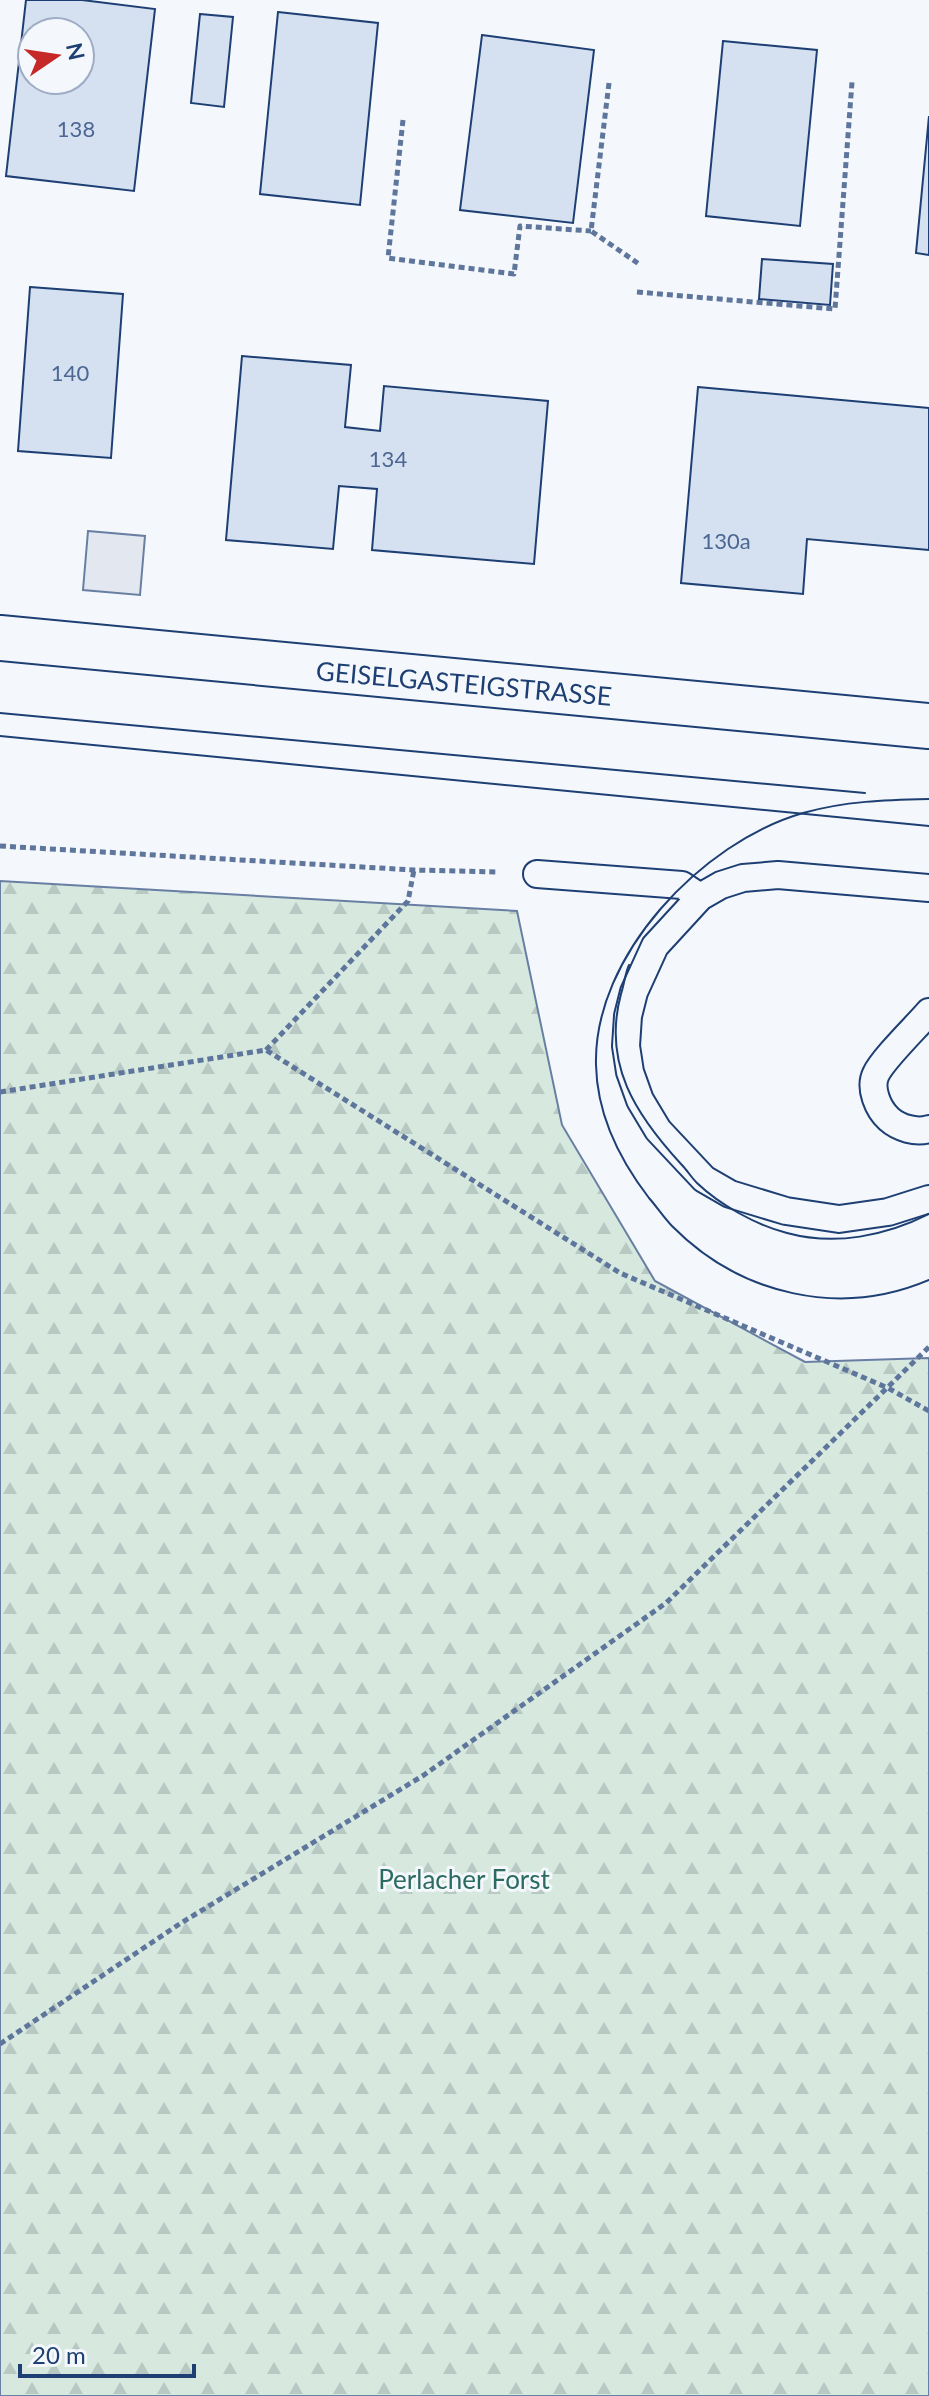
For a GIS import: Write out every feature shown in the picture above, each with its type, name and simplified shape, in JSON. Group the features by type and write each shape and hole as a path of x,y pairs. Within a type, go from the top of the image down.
{"main road":[{"name":"GEISELGASTEIGSTRASSE","path":"0,638 929,726"}],"lane":[{"path":"537,874 682,885 700,897"},
{"path":"929,888 778,875 743,878 721,885 700,897 655,946 634,992 628,1016 626,1046 630,1072 640,1100 658,1130 704,1179 730,1194 786,1211 839,1219 888,1212 929,1199"},
{"path":"929,1012 875,1074 874,1091 880,1108 891,1121 905,1129 929,1129"}],"path":[{"path":"637,292 835,309 852,82"},
{"path":"591,231 609,83"},
{"path":"403,120 388,258 514,274 520,226 591,231 639,264"},
{"path":"0,846 414,870 537,874"},
{"path":"0,1092 266,1050 408,901 414,870"},
{"path":"266,1050 620,1273 888,1388 929,1411"},
{"path":"0,2044 181,1923 424,1775 666,1603 929,1347"}],"green space":[{"name":"Perlacher Forst","path":"0,881 517,911 562,1125 655,1281 805,1362 929,1358 929,2396 0,2396"}],"shaded area":[{"path":"88,531 145,536 140,595 83,590"}],"building":[{"path":"26,0 82,0 155,9 134,191 6,176 16,88 16,96 96,96 96,16 24,16"},
{"path":"278,12 378,23 360,205 260,194"},
{"path":"200,14 233,17 224,107 191,103"},
{"path":"482,35 594,50 573,223 460,210"},
{"path":"723,41 817,50 800,226 706,216"},
{"path":"929,116 929,255 916,253"},
{"path":"762,259 833,264 830,305 759,299"},
{"path":"30,287 123,294 111,458 18,451"},
{"path":"242,356 351,365 345,427 380,431 384,386 548,401 534,564 372,550 377,489 339,486 333,549 226,540"},
{"path":"698,387 929,408 929,550 807,539 803,594 681,583"}],"tram line":[{"path":"0,713 865,793"},
{"path":"0,736 929,826"},
{"path":"929,799 850,804 803,813 765,828 728,849 692,877 660,909 634,945 613,984 600,1024 596,1065 605,1118 619,1152 638,1183 672,1226 699,1250 728,1269 793,1293 827,1298 861,1297 895,1291 929,1280"},
{"path":"629,965 616,1019 616,1043 627,1087 650,1127 706,1191 727,1206 775,1229 823,1239 878,1233 929,1214"}]}
